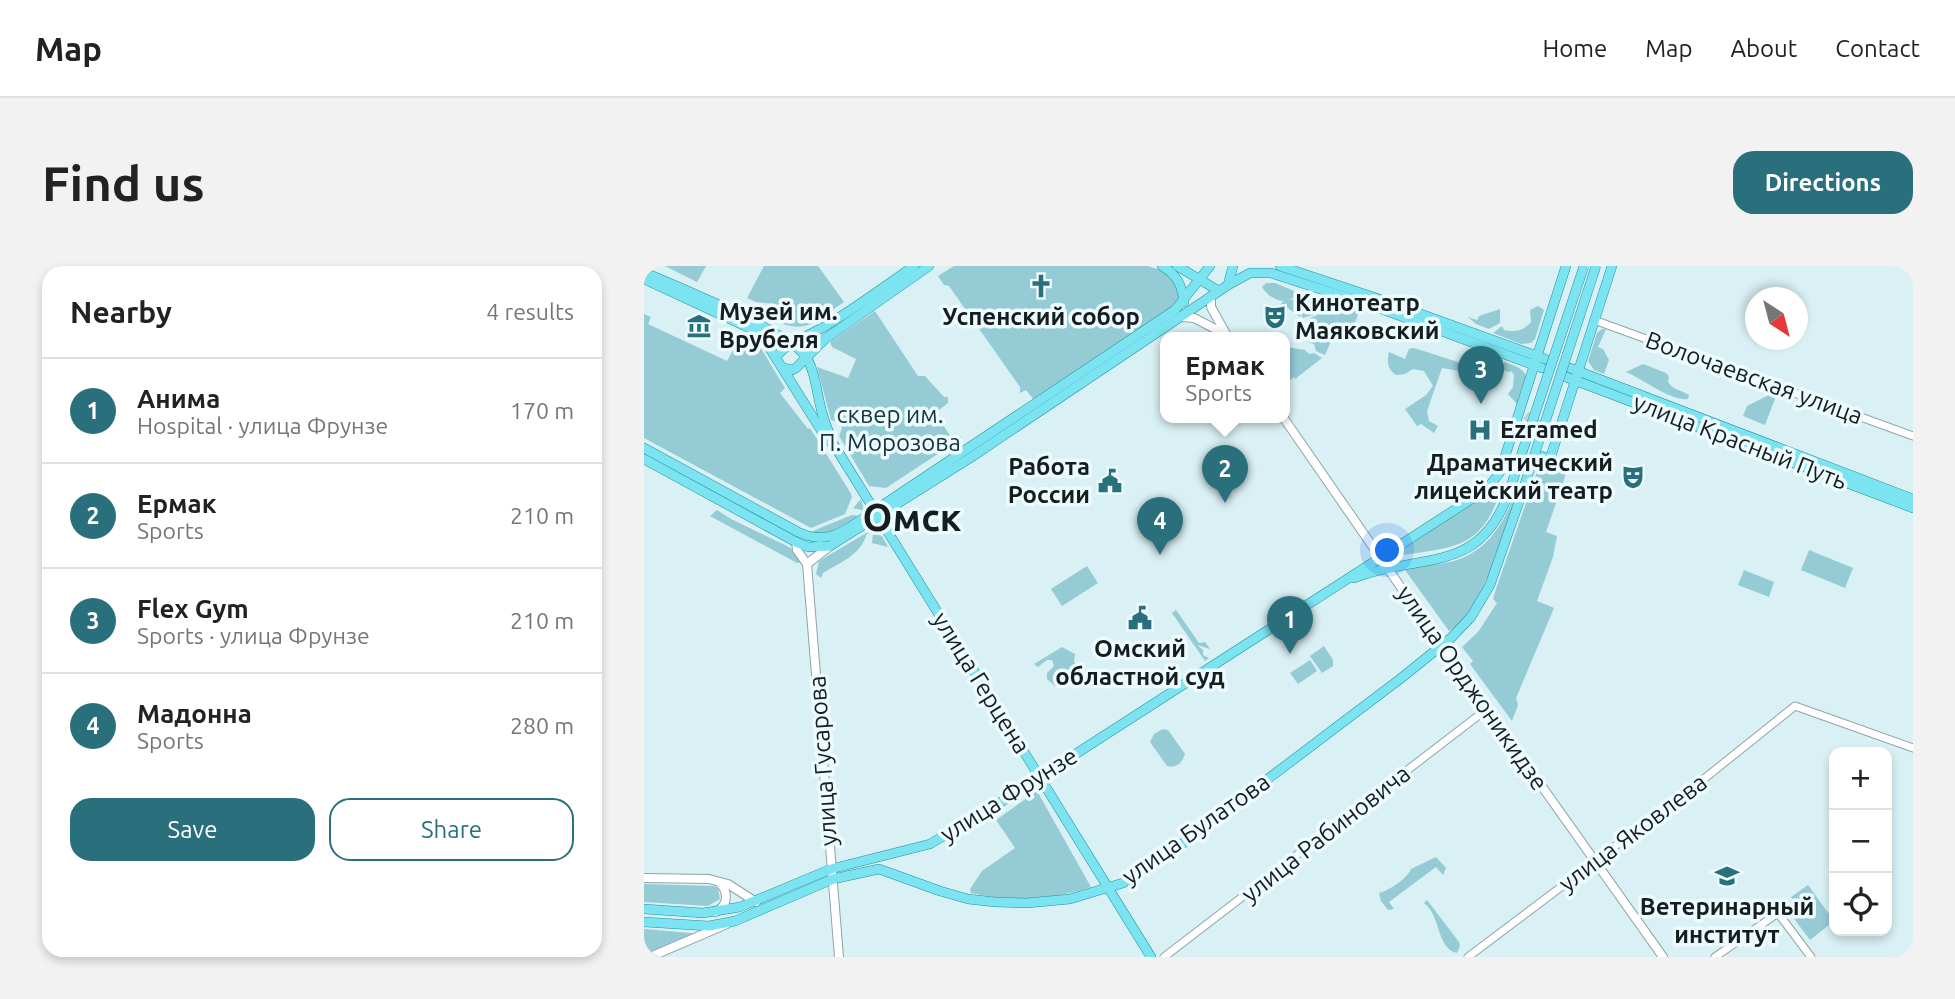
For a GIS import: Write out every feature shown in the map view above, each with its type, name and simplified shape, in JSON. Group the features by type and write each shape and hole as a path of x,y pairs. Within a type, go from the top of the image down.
{"main road":[{"path":"785,369 796,368 820,343 914,266"},
{"path":"776,357 791,343 820,330 928,266"},
{"path":"1162,266 1177,278 1184,302"},
{"path":"1178,266 1215,293"},
{"path":"796,542 797,550 807,564 1184,302 1210,266"},
{"path":"1228,285 1233,266"},
{"path":"1280,266 1382,300 1539,362"},
{"name":"улица Фрунзе","path":"644,909 716,913 757,902 832,874 930,844 977,817 1487,489 1500,472 1512,446 1522,402 1539,362 1566,266"},
{"name":"улица Фрунзе","path":"1337,584 1387,568 1448,557 1465,551 1489,533 1510,492 1584,266"},
{"name":"улица Булатова","path":"832,874 884,869 940,891 968,899 995,902 1027,903 1070,899 1109,888 1141,873 1162,858 1442,646 1463,626 1484,596 1507,539 1597,266"},
{"path":"1546,457 1563,418 1572,374 1612,266"},
{"path":"644,272 773,331 806,356 823,419 834,445"},
{"path":"644,459 710,490 808,542 834,536 876,515 1215,293 1250,273 1271,272 1539,362"},
{"path":"644,279 758,332 785,369 821,430 834,445"},
{"path":"1215,293 1211,307 1225,332"},
{"path":"1181,317 1194,318 1220,332"},
{"name":"улица Красный Путь","path":"1572,374 1897,497 1913,499"},
{"path":"1522,402 1526,415"},
{"path":"1550,424 1563,418"},
{"name":"улица Орджоникидзе","path":"1287,423 1379,557 1664,957"},
{"name":"улица Герцена","path":"834,445 1151,957"},
{"path":"644,448 796,542 830,546"},
{"name":"улица Красный Путь","path":"1897,497 1913,508"},
{"name":"улица Гусарова","path":"807,564 839,957"},
{"name":"улица Фрунзе","path":"644,922 709,926 735,921 832,874"},
{"path":"644,877 717,881 728,884 757,902"},
{"path":"716,913 725,904 726,897 722,885 717,881"},
{"path":"650,957 735,921"}],"street":[{"name":"Волочаевская улица","path":"1594,320 1913,436"},
{"name":"улица Яковлева","path":"1468,957 1695,786 1796,706 1913,748"},
{"name":"улица Рабиновича","path":"1164,957 1487,709"},
{"path":"1715,957 1775,913 1780,914 1811,957"}],"green space":[{"path":"665,266 706,266 697,282"},
{"path":"764,266 818,266 844,302 809,325 801,327 782,324 770,318 775,304 747,298"},
{"path":"954,266 1148,266 1170,273 1181,293 1178,302 1171,309 1034,400 1026,390 1020,393 1020,387 949,286 944,285 938,276"},
{"path":"1266,283 1275,283 1299,293 1288,300 1304,298 1303,310 1306,295 1307,298 1336,309 1360,309 1352,331 1314,322 1337,328 1325,355 1316,351 1314,344 1309,343 1303,325 1309,322 1308,319 1324,312 1302,318 1302,314 1300,317 1281,303 1284,301 1266,292 1262,287"},
{"path":"1538,306 1544,310 1535,339 1531,343 1521,344 1493,333 1502,326 1504,330 1512,331 1525,328 1531,322 1530,310"},
{"path":"1500,309 1500,323 1489,329 1476,324 1468,317 1477,320 1479,316"},
{"name":"сквер им. П. Морозова","path":"875,311 918,376 925,376 944,397 948,397 948,403 935,413 953,440 960,436 962,438 886,488 869,486 839,436 842,428 838,422 831,420 817,367 848,378 856,359 832,347 830,342"},
{"path":"644,314 651,317 648,324 727,361 741,336 759,345 785,388 780,393 808,429 810,428 850,492 852,497 845,514 811,528 644,438"},
{"path":"1606,329 1598,347 1603,349 1609,360 1604,374 1594,370 1588,361 1597,333"},
{"path":"1290,348 1305,350 1322,358 1295,379 1294,377 1290,380"},
{"path":"1414,348 1461,363 1462,367 1460,371 1442,368 1427,411 1429,421 1438,426 1434,433 1421,424 1417,426 1405,409 1426,395 1433,386 1424,371 1413,369 1396,375 1388,365 1389,352 1405,359 1409,349"},
{"path":"1504,362 1520,368 1526,376 1517,404 1508,394 1513,387 1514,375 1511,371 1501,369"},
{"path":"1643,364 1666,373 1670,385 1689,395 1688,399 1673,397 1626,372"},
{"path":"1771,394 1776,396 1765,425 1743,416 1747,406"},
{"path":"1541,460 1568,468 1546,532 1557,536 1553,557 1537,601 1554,608 1516,698 1518,705 1512,721 1470,664 1473,661 1462,647 1478,632 1497,603 1493,599 1496,589"},
{"path":"1504,481 1487,520 1478,532 1467,540 1438,550 1397,556 1394,552"},
{"path":"1514,495 1516,496 1505,530 1482,589 1461,621 1449,631 1405,570 1454,561 1476,551 1499,526"},
{"path":"861,499 864,510 862,515 831,532 812,534 815,530 852,515 860,516 862,510 853,508"},
{"path":"717,510 792,549 802,562 797,563 710,516"},
{"path":"868,532 882,536 888,547 872,543 873,534 867,533 860,547 850,557 823,573 821,578 816,574 819,561"},
{"path":"1809,550 1853,568 1845,588 1801,570"},
{"path":"1087,566 1098,583 1062,606 1051,589"},
{"path":"1744,570 1774,582 1769,597 1738,585"},
{"path":"1176,610 1199,643 1205,642 1210,649 1197,645 1203,650 1203,655 1209,658 1205,661 1172,613"},
{"path":"1324,646 1333,660 1333,666 1322,673 1310,656"},
{"path":"1062,647 1075,654 1074,662 1078,667 1083,663 1085,667 1077,675 1055,686 1047,679 1047,673 1054,666 1052,660 1047,660 1038,667 1034,664"},
{"path":"1310,660 1317,671 1298,684 1290,673"},
{"path":"1163,729 1168,730 1185,754 1176,765 1167,766 1150,742 1154,734"},
{"path":"1037,791 1091,887 1062,895 1031,898 1000,898 971,893 970,889 982,871 1015,848 996,820"},
{"path":"1436,857 1446,868 1443,875 1436,867 1389,902 1394,909 1388,910 1379,893 1397,884 1411,869"},
{"path":"644,884 714,886 718,888 720,899 708,906 644,902"},
{"path":"1808,885 1829,914 1829,925 1810,940 1789,912 1798,906 1791,897"},
{"path":"1427,900 1459,942 1457,953 1445,945 1433,915 1424,903"},
{"path":"644,929 702,934 644,957"}],"tunnel":[{"path":"1526,415 1538,424 1550,424"}],"place":[{"name":"Успенский собор","path":"1041,286"},
{"name":"Кинотеатр Маяковский","path":"1275,317"},
{"name":"Музей им. Врубеля","path":"699,326"},
{"name":"Flex Gym","path":"1481,404"},
{"name":"Ezramed","path":"1480,430"},
{"name":"Драматический лицейский театр","path":"1633,477"},
{"name":"Работа России","path":"1110,481"},
{"name":"Ермак","path":"1225,503"},
{"name":"Мадонна","path":"1160,555"},
{"name":"Омский областной суд","path":"1140,618"},
{"name":"Анима","path":"1290,654"},
{"name":"Ветеринарный институт","path":"1727,876"}],"district":[{"name":"Омск","path":"912,518"}]}
